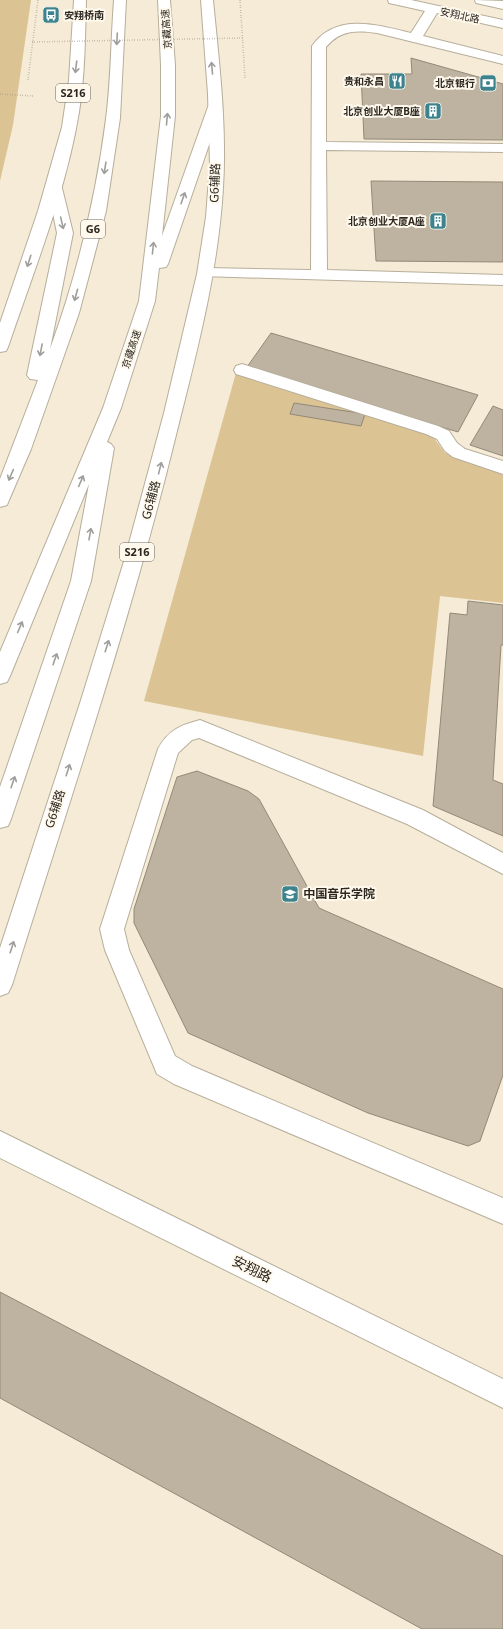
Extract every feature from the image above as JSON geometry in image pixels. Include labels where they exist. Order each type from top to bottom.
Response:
[{"type":"main road","name":"S216","points":[[0,347],[54,184],[69,126],[78,56],[80,0]]},
{"type":"main road","name":"G6","points":[[0,500],[22,449],[71,313],[98,211],[113,118],[120,0]]},
{"type":"main road","name":"京藏高速","points":[[0,676],[112,408],[147,301],[168,116],[168,66],[164,0]]},
{"type":"main road","name":"G6辅路","points":[[0,984],[133,566],[154,489],[207,273],[216,187],[215,107],[207,0]]},
{"type":"main road","name":"安翔北路","points":[[394,0],[503,24]]},
{"type":"main road","points":[[481,0],[503,5]]},
{"type":"main road","points":[[415,38],[433,9]]},
{"type":"main road","points":[[319,275],[319,46],[324,37],[338,30],[355,27],[373,27],[503,60]]},
{"type":"main road","points":[[147,301],[215,107]]},
{"type":"main road","points":[[320,146],[503,148]]},
{"type":"main road","points":[[22,449],[65,233],[54,184]]},
{"type":"main road","points":[[207,273],[503,280]]},
{"type":"main road","points":[[242,370],[432,430],[443,435],[451,447],[459,453],[503,468]]},
{"type":"main road","points":[[0,819],[82,581],[112,408]]},
{"type":"main road","points":[[503,864],[415,817],[200,729],[185,733],[169,749],[112,929],[117,950],[166,1065],[183,1075],[503,1211]]},
{"type":"main road","name":"安翔路","points":[[0,1144],[503,1394]]},
{"type":"path","points":[[28,80],[38,0]]},
{"type":"path","points":[[240,0],[245,78]]},
{"type":"path","points":[[32,42],[243,38]]},
{"type":"path","points":[[0,94],[33,96]]},
{"type":"shaded area","points":[[0,0],[31,0],[13,125],[0,181]]},
{"type":"shaded area","points":[[236,373],[431,434],[445,453],[503,474],[503,603],[440,596],[423,756],[144,701]]},
{"type":"building","name":"北京创业大厦B座","points":[[411,58],[503,84],[503,140],[364,139],[361,74],[412,74]]},
{"type":"building","name":"北京创业大厦A座","points":[[371,181],[503,182],[503,262],[376,261]]},
{"type":"building","points":[[271,333],[478,395],[458,432],[247,367]]},
{"type":"building","points":[[294,403],[365,414],[361,426],[290,414]]},
{"type":"building","points":[[493,406],[503,410],[503,456],[470,445]]},
{"type":"building","points":[[468,601],[503,605],[503,645],[501,645],[493,780],[503,784],[503,836],[433,806],[450,613],[467,615]]},
{"type":"building","points":[[197,771],[248,791],[259,799],[319,908],[503,989],[503,1075],[480,1141],[468,1146],[368,1113],[188,1033],[134,923],[134,909],[177,777]]},
{"type":"building","points":[[0,1292],[503,1556],[503,1629],[422,1629],[0,1398]]},
{"type":"place","name":"安翔桥南","points":[[51,15]]},
{"type":"place","name":"贵和永昌","points":[[397,81]]},
{"type":"place","name":"北京银行","points":[[488,83]]},
{"type":"place","name":"北京创业大厦B座","points":[[433,111]]},
{"type":"place","name":"北京创业大厦A座","points":[[438,221]]},
{"type":"place","name":"中国音乐学院","points":[[290,894]]}]
